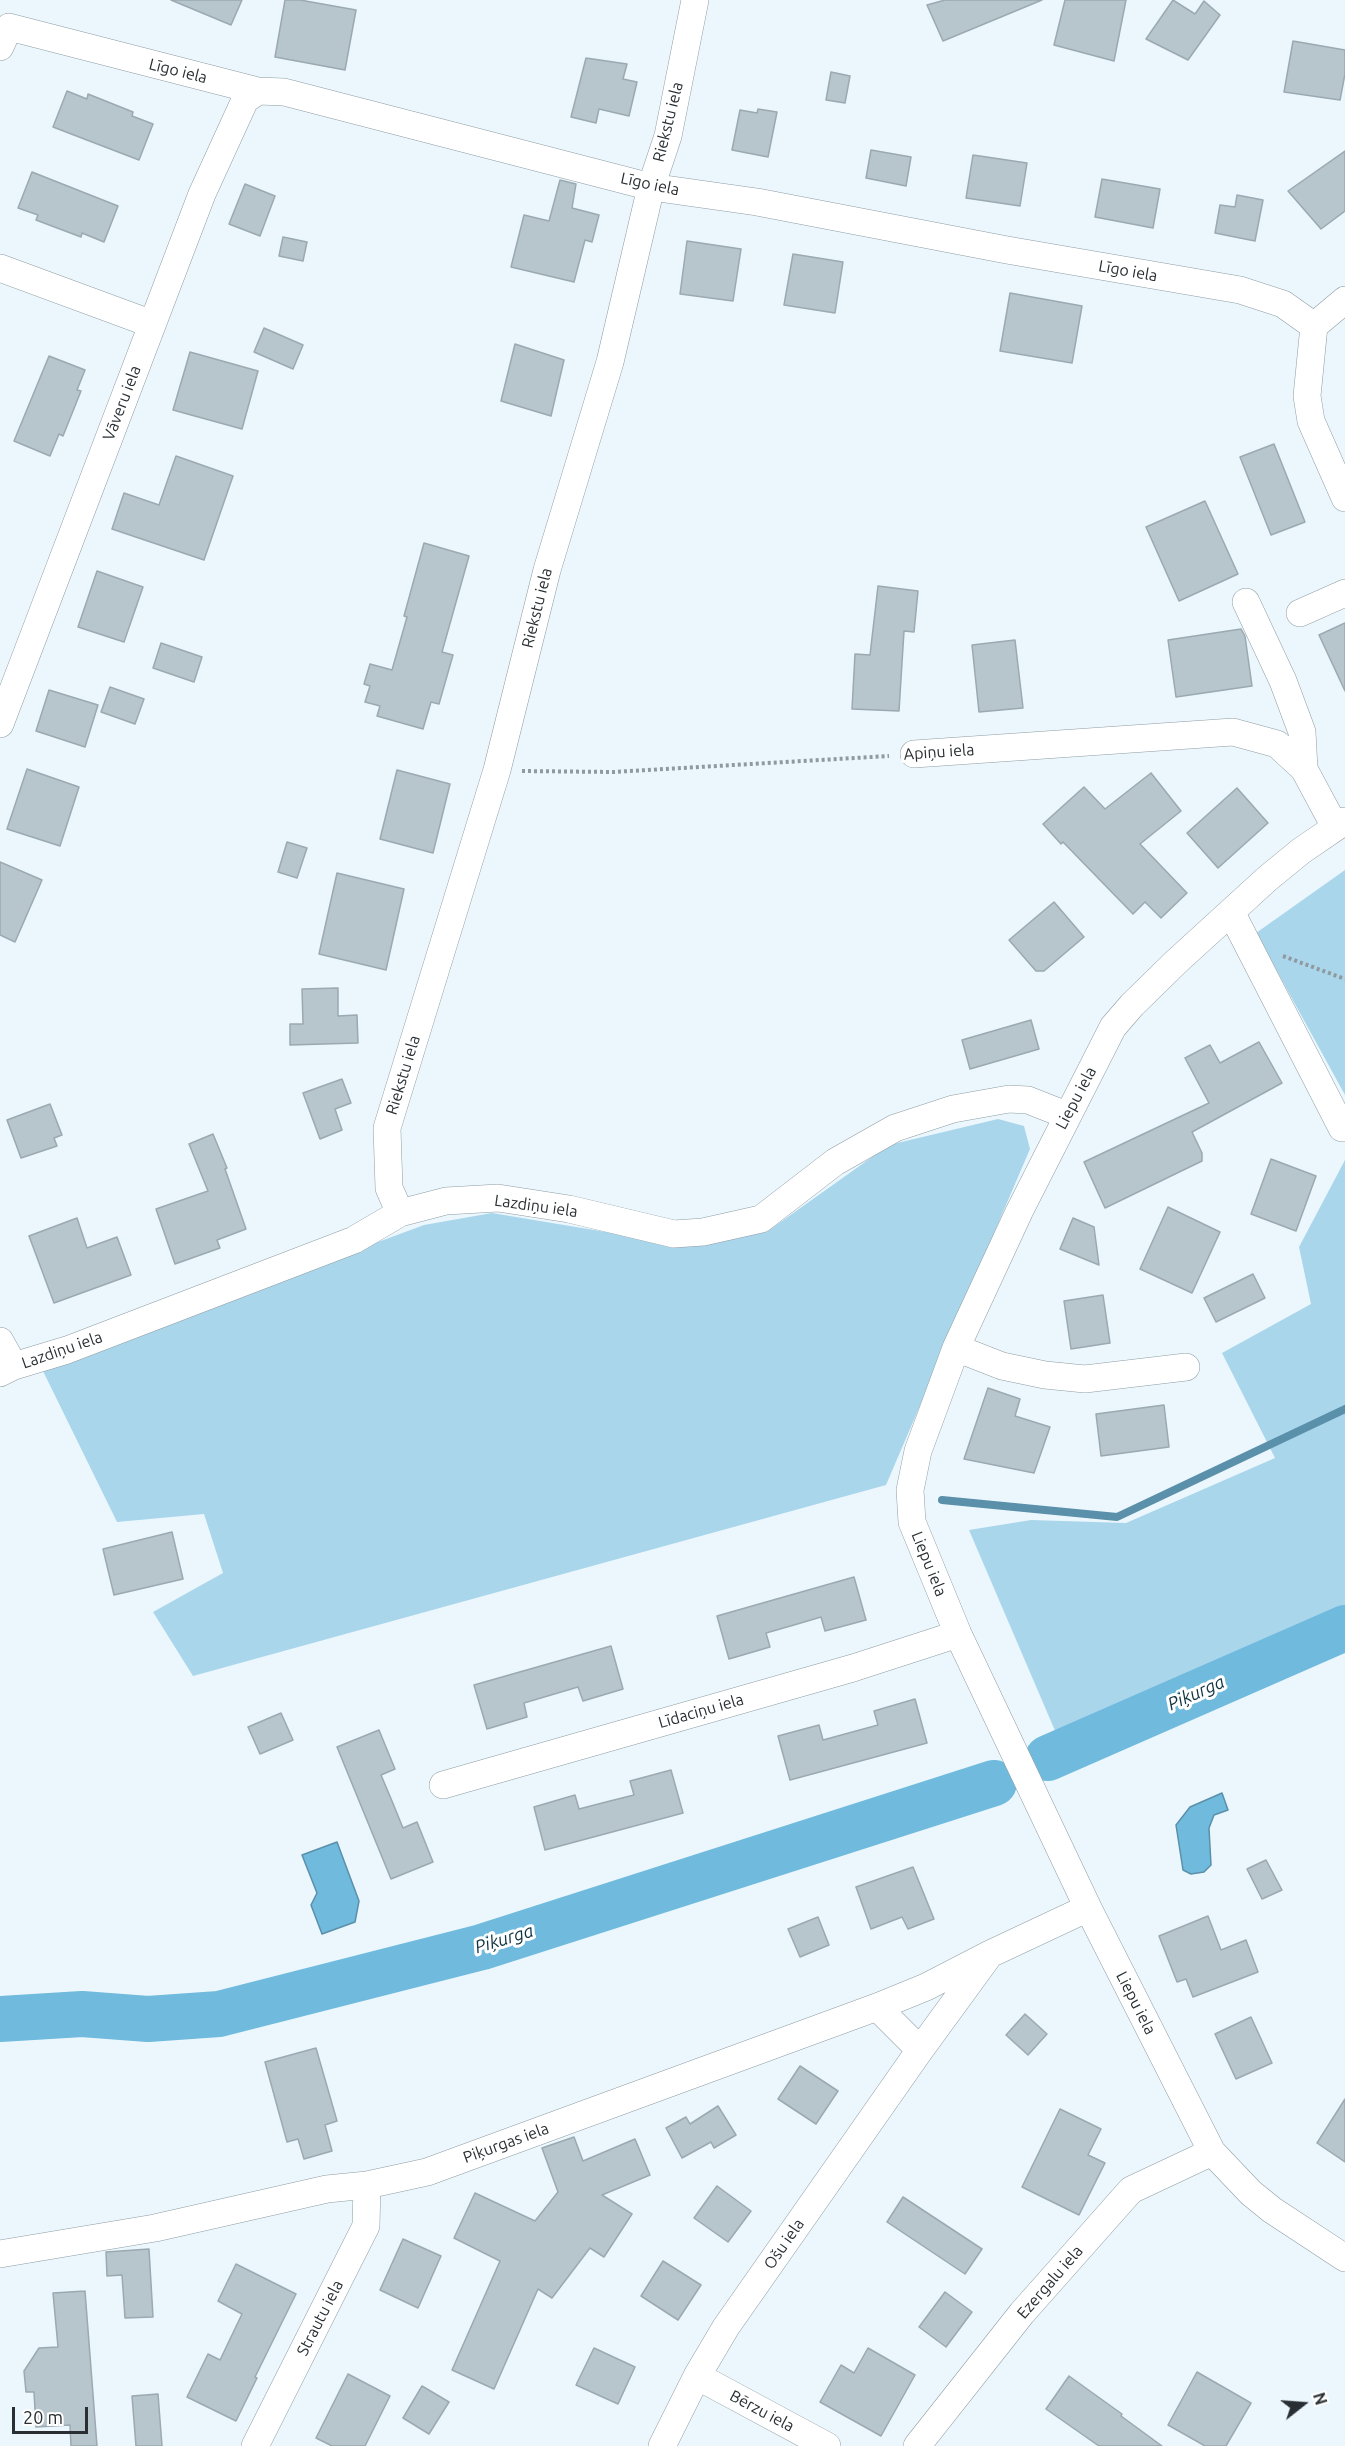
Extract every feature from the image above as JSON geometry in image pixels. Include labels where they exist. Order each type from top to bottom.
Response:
[{"type":"street","name":"Riekstu iela","points":[[400,1213],[389,1188],[387,1128],[497,770],[547,570],[610,362],[651,187],[668,136],[695,0]]},
{"type":"street","name":"Līgo iela","points":[[0,47],[9,27],[258,91],[284,92],[651,187],[757,202],[1007,250],[1240,290],[1283,304],[1314,326]]},
{"type":"street","name":"Vāveru iela","points":[[0,724],[221,148],[245,100],[258,91]]},
{"type":"street","points":[[0,268],[152,324]]},
{"type":"street","points":[[1345,300],[1314,326],[1307,396],[1311,421],[1345,498]]},
{"type":"street","points":[[1300,613],[1345,593]]},
{"type":"street","points":[[1246,602],[1283,681],[1302,732],[1304,769]]},
{"type":"street","name":"Apiņu iela","points":[[914,754],[1233,732],[1277,744],[1304,769],[1340,824]]},
{"type":"street","name":"Liepu iela","points":[[1340,824],[1301,851],[1230,912],[1132,1005],[1113,1027],[1066,1115],[956,1348],[918,1451],[910,1490],[912,1522],[958,1634],[1088,1908],[1212,2152],[1251,2193],[1272,2210],[1345,2258]]},
{"type":"street","points":[[1230,912],[1342,1128]]},
{"type":"street","name":"Lazdiņu iela","points":[[7,1369],[66,1350],[354,1240],[400,1213],[446,1201],[498,1198],[569,1209],[674,1234],[703,1232],[761,1219],[835,1162],[895,1128],[953,1109],[1009,1099],[1028,1100],[1066,1115]]},
{"type":"street","points":[[0,1341],[7,1369]]},
{"type":"street","points":[[956,1348],[1002,1366],[1045,1376],[1085,1379],[1186,1367]]},
{"type":"street","name":"Līdaciņu iela","points":[[443,1785],[853,1668],[958,1634]]},
{"type":"street","name":"Ošu iela","points":[[662,2446],[697,2376],[726,2327],[990,1954],[1088,1908]]},
{"type":"street","name":"Piķurgas iela","points":[[0,2254],[155,2228],[327,2189],[367,2185],[427,2172],[877,2007],[926,1987],[990,1954]]},
{"type":"street","points":[[877,2007],[920,2050]]},
{"type":"street","name":"Ezergalu iela","points":[[917,2446],[1022,2313],[1131,2190],[1212,2152]]},
{"type":"street","name":"Strautu iela","points":[[255,2446],[366,2226],[367,2185]]},
{"type":"street","name":"Bērzu iela","points":[[697,2376],[827,2446]]},
{"type":"path","name":"Apiņu iela","points":[[497,770],[614,772],[914,754]]},
{"type":"path","points":[[1246,941],[1345,979]]},
{"type":"shaded area","points":[[1345,870],[1345,1095],[1256,933]]},
{"type":"shaded area","points":[[998,1119],[1024,1126],[1030,1149],[886,1485],[193,1676],[153,1612],[223,1573],[204,1514],[117,1522],[41,1367],[424,1225],[492,1213],[690,1246],[768,1231],[889,1145]]},
{"type":"shaded area","points":[[1345,1160],[1345,1644],[1071,1768],[969,1530],[1031,1520],[1126,1523],[1275,1458],[1222,1353],[1311,1304],[1299,1247]]},
{"type":"shaded area","points":[[1222,1793],[1228,1810],[1214,1815],[1209,1828],[1211,1865],[1204,1872],[1191,1874],[1183,1870],[1176,1825],[1190,1807]]},
{"type":"shaded area","points":[[337,1842],[359,1901],[355,1922],[322,1934],[311,1905],[317,1893],[302,1855]]},
{"type":"building","points":[[171,0],[242,0],[231,25]]},
{"type":"building","points":[[285,0],[300,0],[356,10],[345,70],[275,57]]},
{"type":"building","points":[[945,0],[1042,0],[943,41],[927,5]]},
{"type":"building","points":[[1065,0],[1126,0],[1114,61],[1054,45]]},
{"type":"building","points":[[1173,0],[1195,14],[1204,1],[1220,15],[1188,60],[1146,39]]},
{"type":"building","points":[[1293,41],[1345,50],[1345,74],[1340,100],[1284,92]]},
{"type":"building","points":[[586,58],[627,64],[623,79],[637,82],[629,116],[599,109],[596,123],[571,117]]},
{"type":"building","points":[[831,72],[850,76],[845,103],[826,100]]},
{"type":"building","points":[[67,91],[87,99],[88,94],[133,112],[132,116],[153,124],[139,160],[53,127]]},
{"type":"building","points":[[758,109],[777,112],[768,157],[732,150],[740,110],[757,113]]},
{"type":"building","points":[[871,150],[911,157],[906,186],[866,178]]},
{"type":"building","points":[[1345,151],[1345,211],[1321,229],[1288,191]]},
{"type":"building","points":[[973,155],[1027,163],[1020,206],[966,198]]},
{"type":"building","points":[[32,172],[118,206],[104,242],[82,233],[81,237],[36,220],[38,215],[18,208]]},
{"type":"building","points":[[1102,179],[1160,189],[1153,228],[1095,217]]},
{"type":"building","points":[[560,180],[576,184],[572,208],[599,215],[592,242],[585,240],[574,282],[511,267],[524,215],[549,221]]},
{"type":"building","points":[[245,184],[275,196],[260,236],[229,224]]},
{"type":"building","points":[[1237,195],[1263,200],[1255,241],[1215,233],[1220,205],[1235,207]]},
{"type":"building","points":[[283,237],[307,242],[303,261],[279,256]]},
{"type":"building","points":[[687,241],[741,249],[733,301],[680,294]]},
{"type":"building","points":[[793,254],[843,262],[835,313],[784,305]]},
{"type":"building","points":[[1010,293],[1082,306],[1072,363],[1000,351]]},
{"type":"building","points":[[264,328],[303,345],[293,369],[254,352]]},
{"type":"building","points":[[515,344],[564,360],[551,416],[501,401]]},
{"type":"building","points":[[190,352],[258,371],[242,429],[173,410]]},
{"type":"building","points":[[49,356],[85,370],[77,390],[81,391],[63,436],[59,434],[50,456],[14,441]]},
{"type":"building","points":[[1274,444],[1305,522],[1271,535],[1240,457]]},
{"type":"building","points":[[176,456],[233,476],[204,560],[112,529],[124,493],[159,505]]},
{"type":"building","points":[[1205,501],[1238,574],[1179,601],[1146,527]]},
{"type":"building","points":[[424,543],[469,556],[442,652],[453,655],[439,704],[431,702],[423,729],[377,716],[380,706],[365,702],[370,686],[364,684],[370,664],[392,670]]},
{"type":"building","points":[[97,571],[143,587],[124,642],[78,627]]},
{"type":"building","points":[[878,586],[918,591],[914,632],[904,631],[899,711],[852,709],[855,654],[870,655]]},
{"type":"building","points":[[1345,623],[1345,691],[1319,635]]},
{"type":"building","points":[[1241,629],[1245,636],[1252,686],[1176,697],[1168,640]]},
{"type":"building","points":[[1015,640],[1023,708],[979,712],[972,645]]},
{"type":"building","points":[[161,643],[202,657],[194,682],[153,668]]},
{"type":"building","points":[[110,687],[144,699],[135,724],[101,712]]},
{"type":"building","points":[[49,690],[98,705],[85,747],[36,731]]},
{"type":"building","points":[[27,769],[79,787],[60,846],[7,829]]},
{"type":"building","points":[[397,770],[450,784],[433,853],[380,839]]},
{"type":"building","points":[[1151,773],[1181,811],[1140,844],[1187,893],[1161,918],[1145,902],[1133,914],[1043,824],[1084,787],[1105,809]]},
{"type":"building","points":[[1237,788],[1268,823],[1218,868],[1187,833]]},
{"type":"building","points":[[287,842],[307,848],[297,878],[278,872]]},
{"type":"building","points":[[0,862],[42,880],[15,942],[0,935]]},
{"type":"building","points":[[337,873],[404,889],[386,970],[319,954]]},
{"type":"building","points":[[1054,902],[1084,937],[1044,971],[1036,971],[1009,940]]},
{"type":"building","points":[[338,988],[338,1016],[357,1015],[358,1043],[290,1045],[290,1024],[303,1024],[302,989]]},
{"type":"building","points":[[1031,1020],[1039,1049],[970,1069],[962,1040]]},
{"type":"building","points":[[1259,1042],[1282,1083],[1192,1132],[1202,1153],[1202,1161],[1105,1208],[1084,1162],[1209,1103],[1185,1058],[1210,1045],[1220,1063]]},
{"type":"building","points":[[342,1079],[351,1103],[335,1109],[342,1130],[320,1139],[303,1093]]},
{"type":"building","points":[[50,1104],[62,1135],[54,1138],[57,1146],[21,1158],[7,1120]]},
{"type":"building","points":[[213,1134],[227,1168],[225,1169],[246,1229],[217,1240],[220,1248],[175,1264],[156,1209],[208,1191],[189,1144]]},
{"type":"building","points":[[1271,1159],[1316,1176],[1296,1231],[1251,1214]]},
{"type":"building","points":[[1168,1207],[1220,1232],[1192,1293],[1140,1269]]},
{"type":"building","points":[[77,1218],[87,1248],[117,1237],[131,1275],[54,1303],[29,1236]]},
{"type":"building","points":[[1073,1218],[1094,1227],[1099,1265],[1060,1249]]},
{"type":"building","points":[[1253,1274],[1265,1298],[1216,1322],[1204,1298]]},
{"type":"building","points":[[1103,1295],[1110,1343],[1071,1349],[1064,1301]]},
{"type":"building","points":[[988,1388],[1020,1399],[1015,1416],[1050,1427],[1034,1473],[964,1459]]},
{"type":"building","points":[[1164,1405],[1169,1447],[1101,1456],[1096,1414]]},
{"type":"building","points":[[172,1532],[183,1579],[114,1595],[103,1549]]},
{"type":"building","points":[[854,1577],[866,1620],[825,1631],[821,1617],[766,1633],[770,1647],[729,1659],[717,1616]]},
{"type":"building","points":[[611,1646],[623,1689],[583,1701],[578,1687],[524,1703],[527,1717],[487,1729],[474,1685]]},
{"type":"building","points":[[915,1699],[927,1743],[790,1780],[778,1736],[819,1725],[823,1740],[878,1725],[874,1711]]},
{"type":"building","points":[[281,1713],[293,1740],[260,1754],[248,1727]]},
{"type":"building","points":[[379,1730],[395,1769],[381,1775],[403,1828],[417,1822],[433,1862],[391,1879],[337,1747]]},
{"type":"building","points":[[671,1770],[683,1813],[545,1850],[534,1807],[575,1795],[579,1809],[634,1795],[630,1781]]},
{"type":"building","points":[[1266,1860],[1282,1890],[1262,1899],[1247,1869]]},
{"type":"building","points":[[913,1867],[934,1919],[908,1929],[902,1917],[871,1929],[856,1887]]},
{"type":"building","points":[[1208,1916],[1221,1950],[1246,1940],[1258,1972],[1193,1997],[1186,1979],[1177,1982],[1159,1936]]},
{"type":"building","points":[[818,1917],[829,1945],[800,1957],[788,1929]]},
{"type":"building","points":[[1025,2014],[1047,2034],[1028,2055],[1006,2035]]},
{"type":"building","points":[[1251,2017],[1272,2063],[1236,2079],[1215,2034]]},
{"type":"building","points":[[316,2048],[337,2121],[325,2125],[332,2151],[304,2159],[298,2139],[287,2142],[265,2062]]},
{"type":"building","points":[[800,2066],[838,2091],[816,2124],[778,2099]]},
{"type":"building","points":[[1345,2099],[1345,2162],[1317,2143]]},
{"type":"building","points":[[718,2106],[736,2135],[714,2148],[711,2142],[682,2158],[666,2128],[686,2117],[690,2124]]},
{"type":"building","points":[[1060,2109],[1101,2129],[1088,2155],[1105,2163],[1079,2215],[1022,2187]]},
{"type":"building","points":[[574,2137],[583,2161],[635,2139],[650,2175],[602,2195],[632,2214],[604,2257],[590,2248],[552,2298],[538,2289],[494,2389],[452,2370],[500,2261],[454,2238],[475,2193],[535,2221],[558,2192],[542,2148]]},
{"type":"building","points":[[717,2186],[751,2211],[728,2242],[694,2218]]},
{"type":"building","points":[[903,2197],[982,2249],[965,2274],[887,2222]]},
{"type":"building","points":[[403,2239],[441,2256],[418,2308],[380,2290]]},
{"type":"building","points":[[149,2249],[153,2317],[125,2318],[122,2275],[107,2276],[106,2252]]},
{"type":"building","points":[[663,2261],[701,2285],[678,2320],[641,2296]]},
{"type":"building","points":[[236,2264],[296,2294],[236,2421],[187,2397],[208,2354],[220,2360],[242,2314],[218,2301]]},
{"type":"building","points":[[85,2291],[97,2446],[71,2446],[70,2425],[36,2427],[34,2392],[26,2392],[24,2371],[39,2348],[58,2347],[53,2293]]},
{"type":"building","points":[[945,2292],[972,2312],[946,2347],[919,2327]]},
{"type":"building","points":[[594,2348],[635,2367],[618,2404],[576,2385]]},
{"type":"building","points":[[868,2348],[915,2375],[881,2436],[820,2402],[841,2365],[854,2373]]},
{"type":"building","points":[[1197,2372],[1251,2403],[1226,2446],[1205,2446],[1168,2425]]},
{"type":"building","points":[[348,2374],[390,2396],[365,2446],[332,2446],[316,2438]]},
{"type":"building","points":[[1069,2376],[1162,2446],[1099,2446],[1046,2409]]},
{"type":"building","points":[[422,2386],[449,2402],[429,2434],[403,2418]]},
{"type":"building","points":[[158,2394],[162,2446],[136,2446],[132,2396]]},
{"type":"waterway","points":[[942,1500],[1117,1517],[1345,1409]]},
{"type":"waterway","name":"Piķurga","points":[[1048,1758],[1345,1628]]},
{"type":"waterway","name":"Piķurga","points":[[0,2019],[82,2014],[148,2019],[219,2014],[482,1947],[994,1783]]}]
